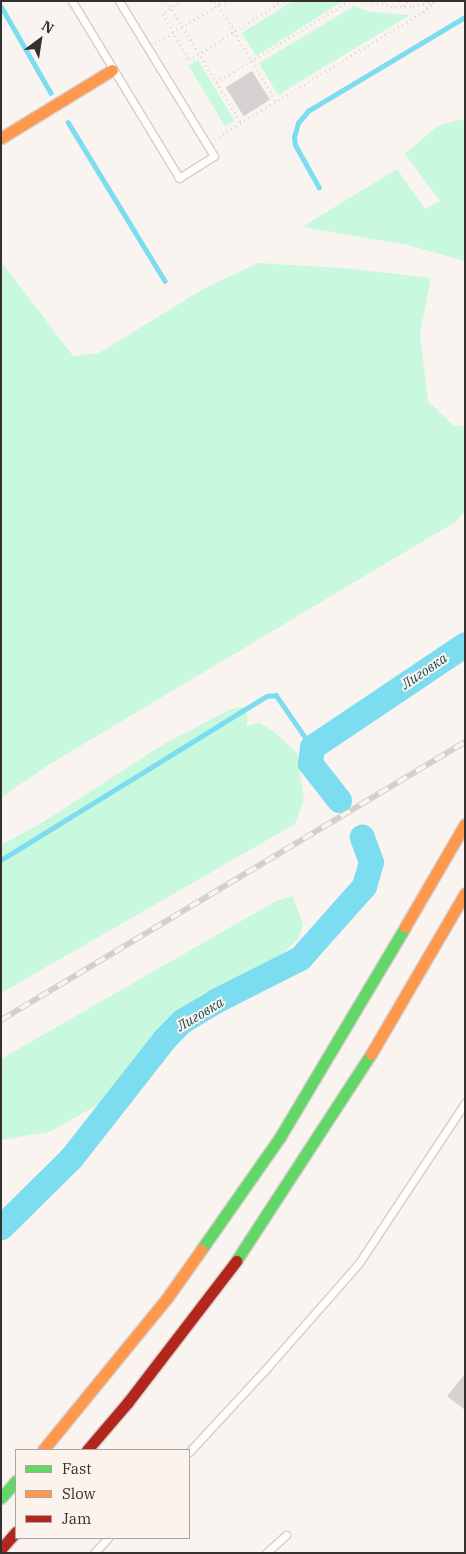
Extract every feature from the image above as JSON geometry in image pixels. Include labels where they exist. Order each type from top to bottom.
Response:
[{"type":"main road","points":[[1,138],[112,70]]},
{"type":"main road","points":[[44,1449],[167,1298],[280,1137],[465,824]]},
{"type":"main road","points":[[88,1449],[128,1402],[189,1324],[253,1237],[365,1064],[418,977],[465,893]]},
{"type":"main road","points":[[1,1498],[15,1482]]},
{"type":"main road","points":[[1,1549],[15,1533]]},
{"type":"lane","points":[[72,1],[179,178],[214,156],[119,1]]},
{"type":"lane","points":[[190,1451],[359,1262],[465,1103]]},
{"type":"lane","points":[[266,1553],[286,1535]]},
{"type":"lane","points":[[94,1553],[107,1539]]},
{"type":"path","points":[[167,1],[241,123]]},
{"type":"path","points":[[183,1],[163,14],[172,33],[189,60],[283,1]]},
{"type":"path","points":[[216,1],[276,101]]},
{"type":"path","points":[[148,48],[225,1]]},
{"type":"path","points":[[216,82],[349,1]]},
{"type":"path","points":[[367,1],[403,6],[433,2]]},
{"type":"path","points":[[399,1],[403,6]]},
{"type":"path","points":[[403,6],[407,1]]},
{"type":"path","points":[[206,144],[423,12],[433,2]]},
{"type":"green space","points":[[293,1],[343,1],[256,56],[242,33]]},
{"type":"green space","points":[[354,6],[371,12],[410,15],[278,95],[259,63]]},
{"type":"green space","points":[[198,60],[235,121],[225,127],[189,66]]},
{"type":"green space","points":[[465,119],[465,261],[408,245],[302,227],[397,169],[425,209],[440,201],[405,154],[439,125]]},
{"type":"green space","points":[[1,261],[73,356],[99,353],[205,288],[258,263],[344,268],[431,278],[420,334],[428,401],[454,426],[465,425],[465,510],[457,521],[48,765],[1,798]]},
{"type":"green space","points":[[241,707],[248,715],[246,726],[260,723],[277,734],[297,753],[304,799],[295,824],[1,993],[1,845],[40,824],[164,744],[229,710]]},
{"type":"green space","points":[[293,896],[303,925],[298,939],[281,955],[200,995],[169,1022],[108,1099],[49,1132],[1,1140],[1,1059],[276,901]]},
{"type":"building","points":[[252,71],[270,100],[244,116],[226,87]]},
{"type":"building","points":[[465,1374],[465,1410],[447,1396]]},
{"type":"waterway","points":[[1,6],[51,93]]},
{"type":"waterway","points":[[319,188],[295,145],[294,137],[298,123],[308,111],[465,17]]},
{"type":"waterway","points":[[68,122],[165,281]]},
{"type":"waterway","name":"Лиговка","points":[[339,800],[310,763],[312,747],[465,644]]},
{"type":"waterway","points":[[1,860],[267,696],[276,695],[312,747]]},
{"type":"waterway","name":"Лиговка","points":[[1,1227],[71,1158],[165,1038],[182,1021],[215,1001],[300,958],[364,886],[371,862],[362,837]]},
{"type":"railway","points":[[1,1020],[465,742]]},
{"type":"traffic: fast","points":[[201,1250],[280,1137],[405,927]]},
{"type":"traffic: fast","points":[[236,1261],[371,1054]]},
{"type":"traffic: fast","points":[[1,1498],[15,1482]]},
{"type":"traffic: slow","points":[[1,138],[112,70]]},
{"type":"traffic: slow","points":[[405,927],[465,824]]},
{"type":"traffic: slow","points":[[371,1054],[465,893]]},
{"type":"traffic: slow","points":[[44,1449],[167,1298],[201,1250]]},
{"type":"traffic: jam","points":[[88,1449],[128,1402],[236,1261]]},
{"type":"traffic: jam","points":[[1,1549],[15,1533]]}]
